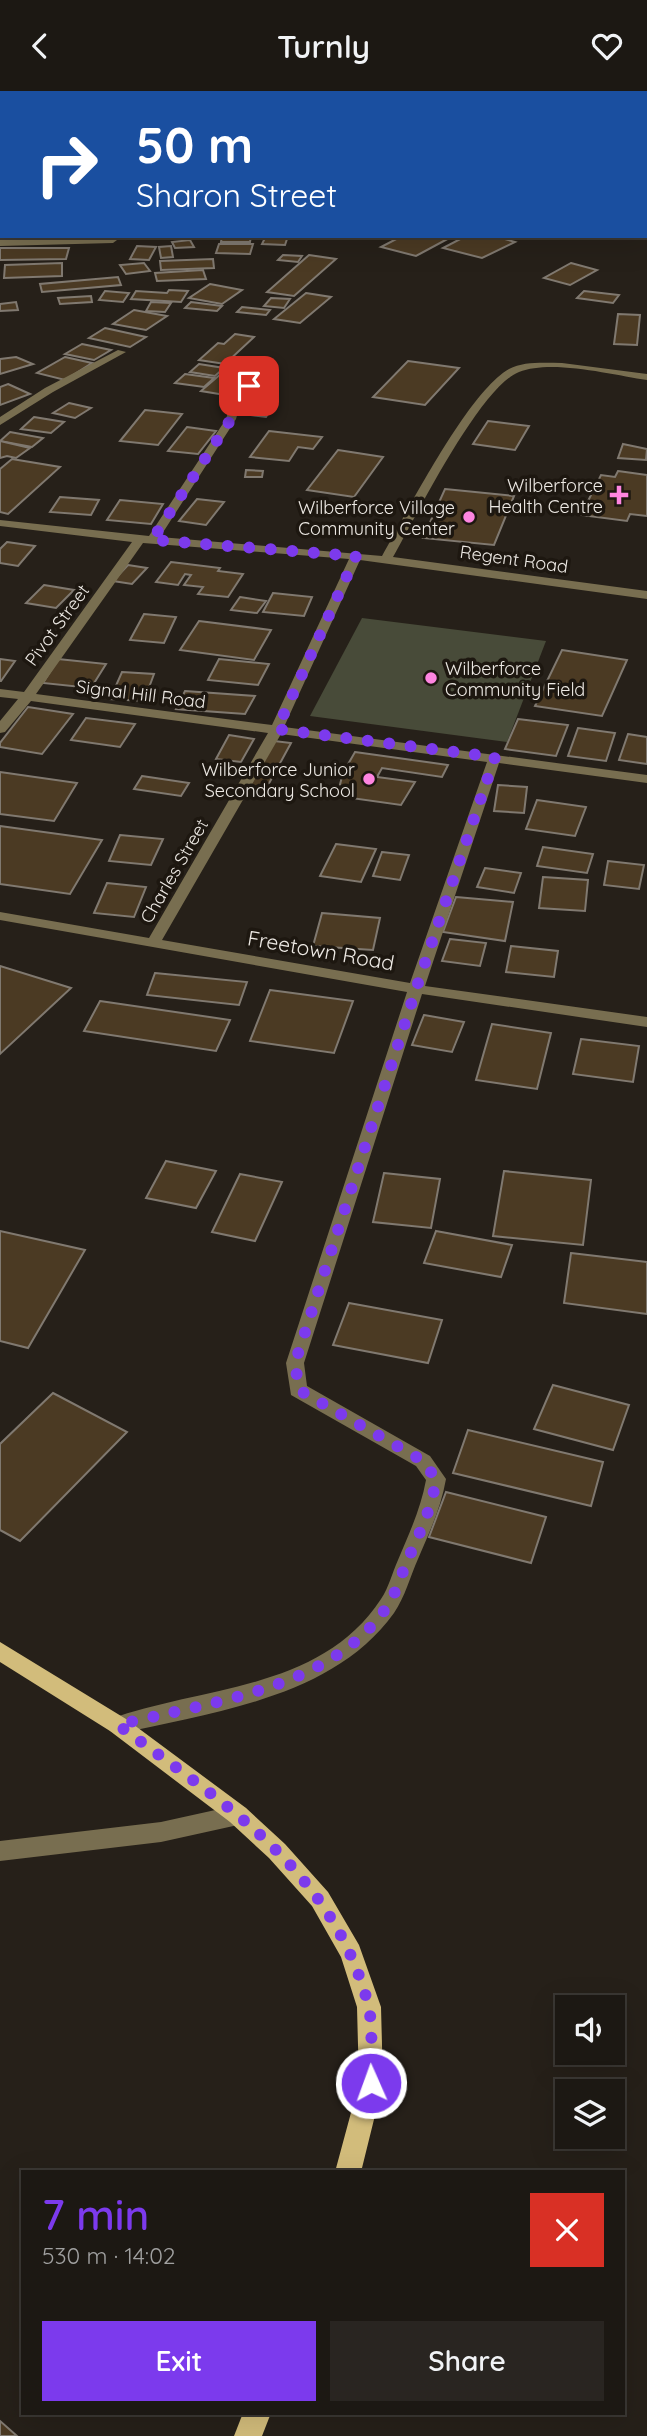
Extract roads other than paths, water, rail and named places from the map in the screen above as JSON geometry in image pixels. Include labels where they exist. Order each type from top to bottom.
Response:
[{"type":"main road","points":[[0,1651],[118,1725],[238,1815],[277,1851],[320,1899],[351,1953],[369,2007],[371,2083],[349,2170]]},
{"type":"main road","points":[[248,2436],[256,2415]]},
{"type":"street","points":[[0,243],[113,240]]},
{"type":"street","points":[[0,422],[49,390],[121,352]]},
{"type":"street","points":[[386,559],[469,419],[501,378],[512,371],[554,366],[647,377]]},
{"type":"street","name":"Pivot Street","points":[[0,729],[146,540],[231,419],[237,398],[260,373]]},
{"type":"street","name":"Regent Road","points":[[0,523],[146,540],[386,559],[647,595]]},
{"type":"street","name":"Charles Street","points":[[154,942],[277,729],[356,556]]},
{"type":"street","name":"Signal Hill Road","points":[[0,693],[647,779]]},
{"type":"street","points":[[118,1725],[274,1686],[321,1667],[354,1645],[387,1607],[432,1505],[436,1479],[423,1461],[299,1390],[295,1363],[416,989],[495,757]]},
{"type":"street","name":"Freetown Road","points":[[0,916],[416,989],[647,1022]]},
{"type":"street","points":[[0,1851],[161,1832],[238,1815]]},
{"type":"place","name":"Wilberforce Health Centre","points":[[619,495]]},
{"type":"place","name":"Wilberforce Village Community Center","points":[[469,517]]},
{"type":"place","name":"Wilberforce Community Field","points":[[431,678]]},
{"type":"place","name":"Wilberforce Junior Secondary School","points":[[369,779]]}]
